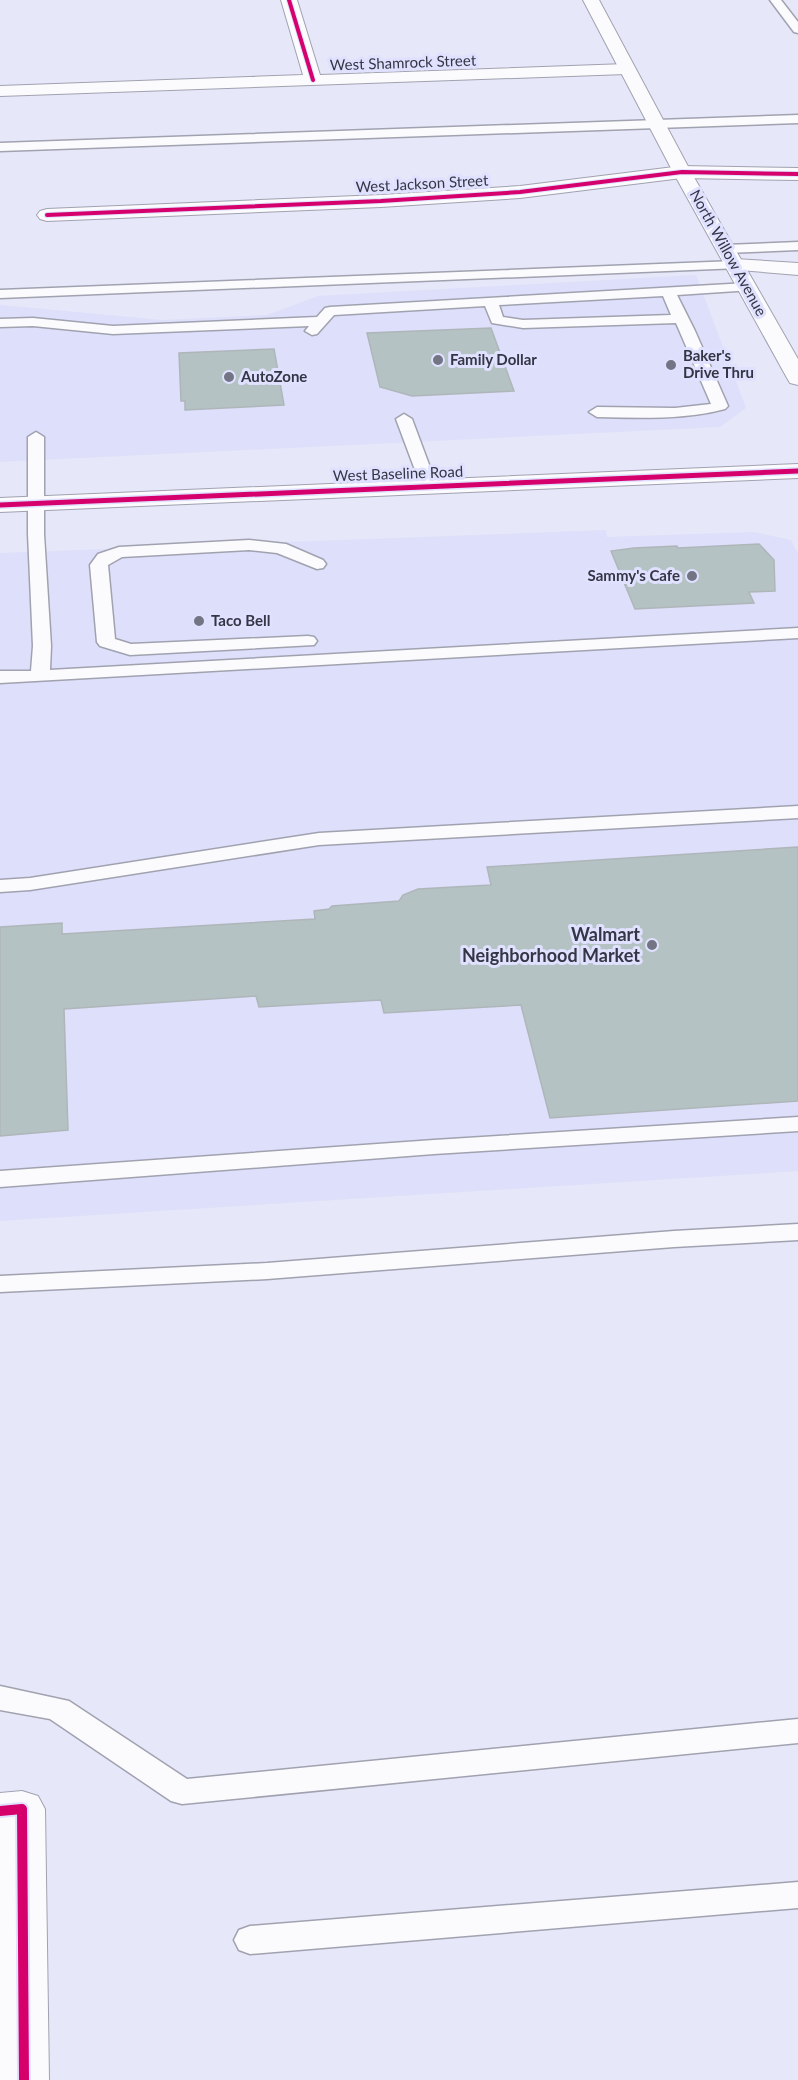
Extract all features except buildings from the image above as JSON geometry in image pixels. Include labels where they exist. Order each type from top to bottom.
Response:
[{"type":"street","points":[[290,0],[313,80]]},
{"type":"street","name":"North Willow Avenue","points":[[591,0],[682,172],[798,378]]},
{"type":"street","name":"West Shamrock Street","points":[[0,91],[626,69]]},
{"type":"street","name":"West Jackson Street","points":[[47,214],[381,201],[520,192],[682,172],[798,174]]},
{"type":"street","points":[[730,257],[798,269]]},
{"type":"street","name":"West Baseline Road","points":[[0,505],[798,471]]},
{"type":"street","points":[[11,1810],[24,2080]]},
{"type":"lane","points":[[775,0],[798,30]]},
{"type":"lane","points":[[0,147],[798,119]]},
{"type":"lane","points":[[0,294],[730,257],[798,246]]},
{"type":"lane","points":[[310,333],[330,311],[747,287]]},
{"type":"lane","points":[[597,412],[708,410],[720,406],[688,331],[668,292]]},
{"type":"lane","points":[[490,301],[496,320],[523,324],[680,319]]},
{"type":"lane","points":[[0,323],[33,322],[113,330],[322,321]]},
{"type":"lane","points":[[405,419],[429,486]]},
{"type":"lane","points":[[36,436],[42,646],[40,676]]},
{"type":"lane","points":[[308,641],[130,650],[106,642],[99,565],[104,558],[119,552],[249,545],[280,548],[317,564]]},
{"type":"lane","points":[[0,677],[798,633]]},
{"type":"lane","points":[[0,886],[30,884],[319,839],[798,812]]},
{"type":"lane","points":[[0,1179],[423,1148],[798,1124]]},
{"type":"lane","points":[[0,1284],[267,1270],[674,1239],[798,1232]]},
{"type":"lane","points":[[0,1698],[58,1709],[182,1791],[798,1731]]},
{"type":"lane","points":[[250,1940],[798,1895]]},
{"type":"shaded area","points":[[696,275],[746,408],[720,427],[0,462],[0,305],[163,320],[267,315],[318,296]]},
{"type":"shaded area","points":[[606,530],[607,537],[754,532],[791,540],[798,554],[798,1171],[0,1221],[0,553]]},
{"type":"cycle path","points":[[289,0],[313,80]]},
{"type":"cycle path","points":[[47,215],[381,201],[520,192],[682,172],[798,174]]},
{"type":"cycle path","points":[[0,505],[798,471]]},
{"type":"cycle path","points":[[0,1811],[22,1809],[24,2080]]},
{"type":"place","name":"Family Dollar","points":[[438,360]]},
{"type":"place","name":"Baker's Drive Thru","points":[[671,365]]},
{"type":"place","name":"AutoZone","points":[[229,377]]},
{"type":"place","name":"Sammy's Cafe","points":[[692,576]]},
{"type":"place","name":"Taco Bell","points":[[199,621]]},
{"type":"place","name":"Walmart Neighborhood Market","points":[[652,945]]}]
